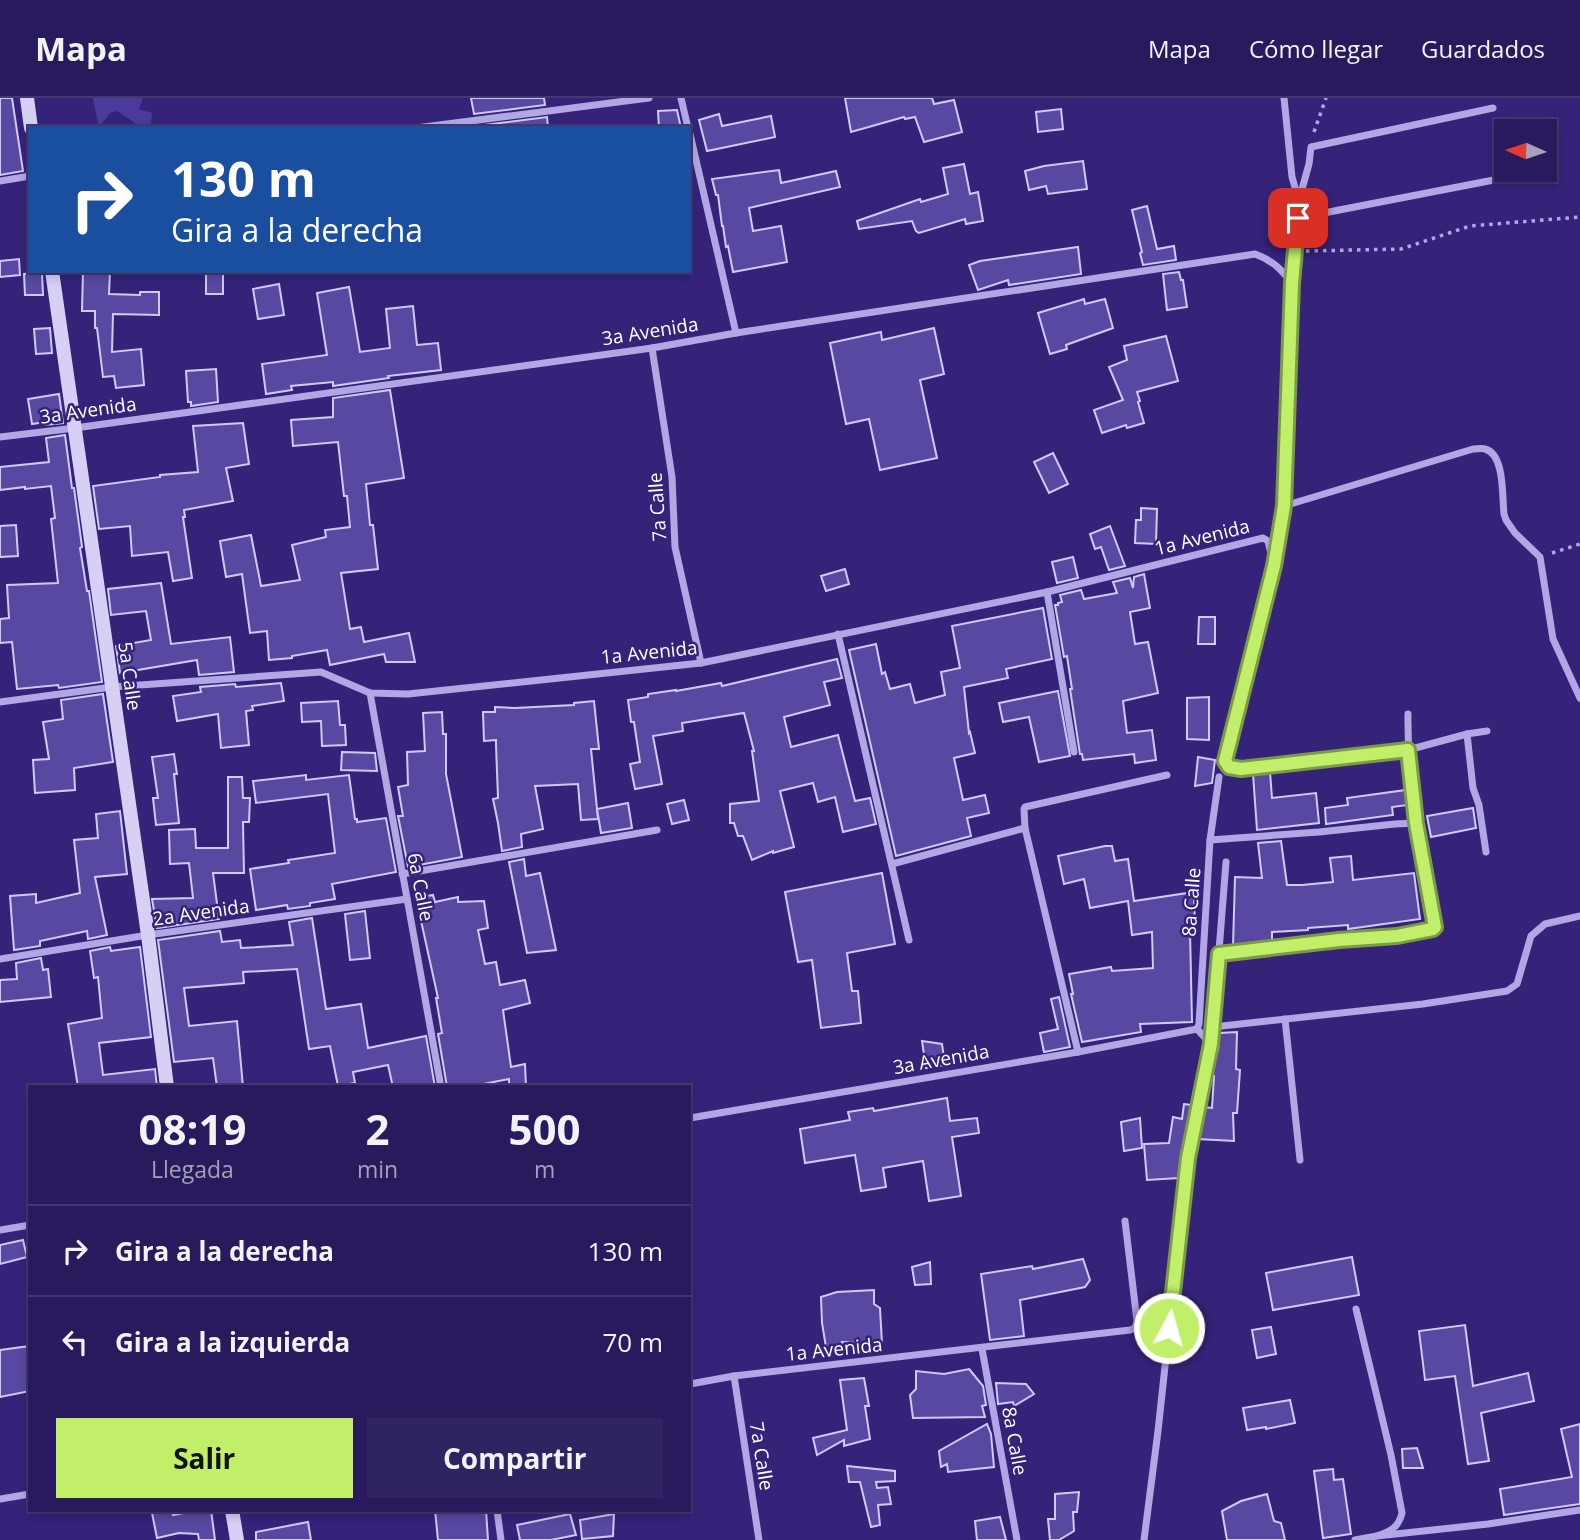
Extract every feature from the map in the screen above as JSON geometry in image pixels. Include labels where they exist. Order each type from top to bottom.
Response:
[{"type":"street","points":[[27,98],[31,126]]},
{"type":"street","points":[[432,126],[649,98]]},
{"type":"street","points":[[681,98],[688,126]]},
{"type":"street","points":[[1284,98],[1292,177],[1299,201]]},
{"type":"street","points":[[1486,731],[1408,750],[1241,769],[1229,767],[1225,761],[1274,566],[1284,506],[1292,283],[1299,201],[1311,147],[1493,108]]},
{"type":"street","points":[[691,138],[736,333]]},
{"type":"street","points":[[0,181],[28,176]]},
{"type":"street","points":[[1298,218],[1494,180]]},
{"type":"street","name":"3a Avenida","points":[[0,438],[652,348],[1255,254],[1280,267],[1292,283]]},
{"type":"street","name":"5a Calle","points":[[52,273],[148,935],[167,1085]]},
{"type":"street","name":"7a Calle","points":[[652,348],[672,477],[676,547],[701,663]]},
{"type":"street","points":[[1284,506],[1474,449],[1486,449],[1496,457],[1500,465],[1506,520],[1515,533],[1540,557],[1553,639],[1580,698]]},
{"type":"street","name":"1a Avenida","points":[[0,702],[112,687],[321,672],[370,693],[408,694],[701,663],[1047,592],[1263,538],[1268,541],[1274,566]]},
{"type":"street","points":[[1047,592],[1074,752]]},
{"type":"street","points":[[838,634],[909,940]]},
{"type":"street","name":"6a Calle","points":[[370,693],[441,1085]]},
{"type":"street","points":[[1219,954],[1397,936],[1435,927],[1416,823],[1408,750],[1408,714]]},
{"type":"street","points":[[1467,734],[1473,788],[1479,805],[1486,852]]},
{"type":"street","points":[[1078,1052],[1025,828],[1025,807],[1167,775]]},
{"type":"street","name":"8a Calle","points":[[1197,1029],[1210,840],[1219,777]]},
{"type":"street","points":[[1210,840],[1416,823]]},
{"type":"street","points":[[892,864],[1025,828]]},
{"type":"street","points":[[402,874],[657,830]]},
{"type":"street","points":[[1144,1540],[1186,1173],[1211,1044],[1226,862]]},
{"type":"street","name":"2a Avenida","points":[[0,959],[148,935],[407,899]]},
{"type":"street","points":[[1213,1027],[1423,1004],[1507,991],[1517,984],[1531,936],[1545,924],[1580,916]]},
{"type":"street","points":[[1286,1019],[1300,1160]]},
{"type":"street","points":[[1197,1029],[1211,1044]]},
{"type":"street","name":"3a Avenida","points":[[691,1118],[1197,1029]]},
{"type":"street","name":"1a Avenida","points":[[691,1384],[734,1376],[1130,1331],[1135,1328],[1137,1321],[1125,1221]]},
{"type":"street","points":[[0,1230],[28,1225]]},
{"type":"street","points":[[1356,1309],[1402,1513],[1400,1522],[1377,1536]]},
{"type":"street","name":"8a Calle","points":[[982,1349],[1017,1540]]},
{"type":"street","name":"7a Calle","points":[[734,1376],[759,1540]]},
{"type":"street","points":[[0,1499],[28,1494]]},
{"type":"street","points":[[1355,1540],[1580,1510]]},
{"type":"street","points":[[232,1512],[237,1540]]},
{"type":"street","points":[[497,1512],[501,1540]]},
{"type":"path","points":[[1311,147],[1326,98]]},
{"type":"path","points":[[1295,252],[1401,249],[1469,226],[1580,217]]},
{"type":"path","points":[[1540,557],[1580,544]]},
{"type":"shaded area","points":[[93,98],[143,98],[139,109],[152,113],[151,123],[144,126],[117,111],[110,113],[99,126]]},
{"type":"building","points":[[0,98],[12,98],[23,171],[0,175]]},
{"type":"building","points":[[471,98],[544,98],[545,105],[474,114]]},
{"type":"building","points":[[845,98],[932,98],[934,104],[954,100],[962,132],[924,142],[915,117],[904,117],[851,132]]},
{"type":"building","points":[[1061,109],[1063,129],[1038,132],[1036,112]]},
{"type":"building","points":[[677,110],[681,126],[659,126],[658,111]]},
{"type":"building","points":[[719,114],[722,126],[771,116],[775,137],[707,151],[699,120]]},
{"type":"building","points":[[547,117],[548,126],[477,126]]},
{"type":"building","points":[[1083,161],[1087,189],[1048,194],[1046,186],[1029,190],[1025,171]]},
{"type":"building","points":[[964,164],[970,194],[978,192],[983,221],[966,224],[965,219],[919,233],[912,221],[859,229],[857,221],[920,199],[921,202],[948,194],[943,168]]},
{"type":"building","points":[[779,170],[781,183],[836,171],[840,187],[749,208],[753,231],[781,226],[787,262],[733,272],[718,195],[712,179]]},
{"type":"building","points":[[1147,206],[1157,249],[1174,246],[1176,260],[1143,265],[1132,210]]},
{"type":"building","points":[[1078,247],[1081,274],[1009,285],[1008,280],[978,290],[969,265],[980,261]]},
{"type":"building","points":[[19,259],[20,275],[0,277],[0,261]]},
{"type":"building","points":[[1179,272],[1183,280],[1187,307],[1167,310],[1163,274]]},
{"type":"building","points":[[42,273],[43,295],[25,295],[24,274]]},
{"type":"building","points":[[83,273],[110,273],[109,294],[140,295],[140,292],[159,292],[159,315],[113,314],[112,352],[141,349],[144,385],[116,388],[114,376],[103,377],[95,311],[82,311]]},
{"type":"building","points":[[206,273],[223,273],[223,294],[206,294]]},
{"type":"building","points":[[279,284],[284,315],[258,319],[253,289]]},
{"type":"building","points":[[349,287],[360,352],[390,348],[386,309],[413,306],[417,345],[438,343],[441,370],[333,386],[333,382],[291,386],[292,390],[266,394],[262,364],[327,355],[317,293]]},
{"type":"building","points":[[1084,299],[1085,304],[1105,299],[1113,328],[1066,345],[1067,349],[1050,354],[1038,313]]},
{"type":"building","points":[[50,328],[52,353],[36,354],[34,329]]},
{"type":"building","points":[[934,328],[944,374],[920,380],[937,458],[880,470],[869,419],[846,424],[830,343],[881,332],[882,340]]},
{"type":"building","points":[[1166,336],[1178,381],[1137,392],[1144,423],[1127,428],[1126,425],[1102,433],[1094,410],[1123,400],[1109,367],[1127,360],[1124,346]]},
{"type":"building","points":[[216,369],[218,402],[191,406],[191,402],[188,402],[186,371]]},
{"type":"building","points":[[390,390],[404,478],[366,484],[378,569],[341,573],[350,629],[361,627],[364,642],[409,633],[415,662],[386,662],[384,654],[330,665],[327,650],[269,660],[267,631],[250,633],[242,574],[226,577],[220,541],[251,535],[261,586],[300,580],[292,545],[326,537],[325,530],[350,527],[338,442],[293,446],[291,420],[333,417],[333,398]]},
{"type":"building","points":[[59,394],[63,423],[32,424],[28,399]]},
{"type":"building","points":[[243,423],[249,464],[226,468],[233,501],[184,510],[192,578],[173,581],[168,552],[132,556],[130,526],[99,529],[93,486],[198,472],[193,426]]},
{"type":"building","points":[[65,435],[102,682],[59,688],[58,685],[17,689],[12,642],[0,643],[0,619],[9,618],[7,585],[58,583],[51,519],[55,518],[51,486],[0,490],[0,467],[49,462],[46,438]]},
{"type":"building","points":[[1053,453],[1068,484],[1049,493],[1034,462]]},
{"type":"building","points":[[1141,508],[1157,509],[1156,544],[1135,543],[1136,520],[1141,520]]},
{"type":"building","points":[[16,525],[18,556],[0,557],[0,526]]},
{"type":"building","points":[[1110,526],[1125,566],[1109,570],[1101,547],[1095,549],[1090,534]]},
{"type":"building","points":[[1073,557],[1078,578],[1057,583],[1052,562]]},
{"type":"building","points":[[845,569],[849,584],[826,591],[821,576]]},
{"type":"building","points":[[1144,574],[1150,608],[1130,612],[1135,644],[1148,642],[1158,693],[1123,701],[1127,733],[1152,730],[1156,760],[1135,763],[1134,754],[1083,760],[1067,656],[1064,657],[1055,605],[1062,602],[1060,595],[1081,590],[1084,599],[1117,593],[1113,582],[1130,578],[1133,588],[1134,577]]},
{"type":"building","points":[[161,583],[171,644],[230,637],[234,672],[199,675],[197,660],[120,673],[116,646],[151,640],[146,611],[111,615],[108,589]]},
{"type":"building","points":[[1043,608],[1052,659],[1006,669],[1008,678],[964,687],[969,733],[975,753],[954,758],[963,800],[985,795],[989,813],[967,818],[971,836],[896,856],[849,650],[876,644],[882,674],[885,672],[890,689],[910,684],[915,703],[945,695],[941,672],[960,668],[952,626]]},
{"type":"building","points":[[1199,617],[1215,617],[1215,644],[1198,644]]},
{"type":"building","points":[[837,659],[842,678],[824,682],[830,705],[784,717],[791,747],[838,735],[855,801],[870,798],[876,824],[843,832],[835,797],[818,802],[813,783],[780,791],[794,847],[773,851],[752,860],[743,836],[738,836],[734,823],[730,823],[730,804],[759,801],[754,751],[744,713],[682,723],[683,731],[653,736],[662,784],[635,789],[630,764],[640,762],[628,700],[648,697],[648,694],[721,683],[722,686]]},
{"type":"building","points":[[281,683],[284,701],[252,706],[253,710],[246,711],[249,745],[221,748],[218,714],[177,721],[173,696],[201,692],[200,687]]},
{"type":"building","points":[[1058,691],[1070,756],[1039,762],[1029,717],[1003,722],[999,703]]},
{"type":"building","points":[[103,694],[113,762],[74,768],[75,790],[35,793],[33,760],[49,759],[43,722],[63,719],[61,700]]},
{"type":"building","points":[[1209,697],[1209,740],[1187,739],[1187,698]]},
{"type":"building","points":[[338,701],[340,725],[345,725],[346,745],[322,746],[321,721],[302,722],[301,703]]},
{"type":"building","points":[[594,701],[599,749],[591,749],[598,819],[581,820],[578,784],[535,786],[543,829],[521,834],[522,847],[502,851],[493,799],[498,798],[496,740],[484,741],[483,712],[495,712],[495,707],[574,705]]},
{"type":"building","points":[[442,712],[443,734],[446,734],[446,774],[462,857],[408,867],[398,816],[403,816],[398,787],[408,785],[407,752],[425,751],[423,713]]},
{"type":"building","points":[[342,752],[375,753],[377,771],[341,770]]},
{"type":"building","points":[[174,754],[179,823],[156,825],[153,798],[158,798],[152,757]]},
{"type":"building","points":[[1198,757],[1215,760],[1212,783],[1195,786]]},
{"type":"building","points":[[1270,772],[1272,798],[1316,793],[1319,823],[1257,830],[1253,774]]},
{"type":"building","points":[[306,775],[306,780],[349,775],[357,822],[386,818],[396,872],[332,884],[335,899],[310,903],[310,906],[288,909],[287,905],[256,910],[250,869],[335,853],[328,794],[256,803],[253,781]]},
{"type":"building","points":[[228,777],[242,777],[243,798],[250,798],[249,822],[243,822],[244,873],[213,873],[219,919],[157,928],[152,899],[193,898],[189,863],[170,864],[169,830],[195,829],[196,848],[228,848]]},
{"type":"building","points":[[1406,790],[1408,805],[1392,807],[1393,815],[1326,824],[1325,808],[1348,805],[1347,798]]},
{"type":"building","points":[[684,800],[689,820],[672,824],[667,804]]},
{"type":"building","points":[[628,803],[632,828],[601,833],[597,809]]},
{"type":"building","points":[[1473,808],[1476,828],[1431,837],[1427,816]]},
{"type":"building","points":[[120,811],[127,874],[95,877],[107,935],[88,939],[87,931],[40,941],[40,946],[14,950],[10,896],[36,894],[36,903],[80,893],[74,840],[98,838],[96,814]]},
{"type":"building","points":[[1281,841],[1287,885],[1333,882],[1330,858],[1351,856],[1353,880],[1414,873],[1420,919],[1348,929],[1348,925],[1272,932],[1272,942],[1233,946],[1235,877],[1262,878],[1258,843]]},
{"type":"building","points":[[1112,846],[1115,861],[1128,859],[1134,901],[1194,892],[1195,931],[1190,931],[1192,1022],[1140,1024],[1141,1032],[1082,1042],[1069,974],[1111,967],[1112,971],[1153,968],[1152,932],[1132,935],[1128,901],[1090,908],[1084,879],[1064,884],[1058,856]]},
{"type":"building","points":[[524,859],[526,876],[540,873],[556,950],[527,953],[509,862]]},
{"type":"building","points":[[882,873],[895,944],[847,953],[852,991],[858,991],[861,1023],[821,1028],[812,960],[798,962],[785,892]]},
{"type":"building","points":[[433,895],[435,902],[458,897],[458,902],[484,901],[488,928],[478,930],[485,964],[496,962],[500,985],[525,980],[530,1003],[503,1010],[511,1067],[525,1064],[526,1085],[509,1085],[509,1079],[478,1085],[447,1085],[438,1034],[442,1033],[438,998],[416,898]]},
{"type":"building","points":[[365,911],[370,958],[350,960],[345,914]]},
{"type":"building","points":[[312,918],[326,1009],[361,1004],[368,1048],[426,1036],[435,1085],[393,1085],[388,1065],[353,1072],[355,1083],[338,1085],[330,1046],[309,1049],[297,969],[243,972],[244,983],[184,988],[189,1026],[237,1021],[243,1085],[217,1085],[213,1058],[174,1062],[158,940],[220,931],[222,942],[240,940],[241,948],[293,945],[289,922]]},
{"type":"building","points":[[110,947],[111,951],[140,947],[151,1037],[99,1043],[103,1075],[155,1069],[157,1085],[78,1085],[68,1024],[102,1018],[98,977],[94,978],[90,951]]},
{"type":"building","points":[[41,958],[43,970],[48,969],[51,997],[0,1002],[0,980],[17,979],[16,963]]},
{"type":"building","points":[[1059,997],[1070,1047],[1044,1052],[1040,1033],[1058,1029],[1051,999]]},
{"type":"building","points":[[1237,1032],[1236,1069],[1240,1070],[1237,1113],[1233,1113],[1234,1141],[1198,1139],[1204,1107],[1212,1108],[1214,1076],[1210,1076],[1215,1051],[1218,1051],[1219,1033]]},
{"type":"building","points":[[922,1041],[942,1044],[945,1065],[926,1068]]},
{"type":"building","points":[[947,1098],[950,1121],[977,1118],[979,1133],[952,1137],[961,1196],[929,1201],[923,1161],[883,1168],[886,1187],[861,1191],[855,1155],[805,1163],[800,1129],[850,1120],[848,1112],[873,1108],[874,1111]]},
{"type":"building","points":[[1184,1104],[1192,1105],[1179,1178],[1147,1180],[1144,1144],[1169,1143],[1173,1117],[1182,1119]]},
{"type":"building","points":[[1140,1118],[1142,1148],[1124,1151],[1121,1122]]},
{"type":"building","points":[[23,1240],[27,1257],[0,1264],[0,1245]]},
{"type":"building","points":[[1352,1257],[1359,1295],[1273,1310],[1266,1273]]},
{"type":"building","points":[[1083,1259],[1090,1280],[1085,1287],[1020,1300],[1024,1336],[990,1340],[981,1274],[1032,1266],[1033,1269]]},
{"type":"building","points":[[930,1262],[931,1284],[915,1285],[912,1267]]},
{"type":"building","points":[[874,1290],[874,1304],[880,1308],[882,1344],[842,1342],[844,1348],[827,1353],[821,1297],[837,1292]]},
{"type":"building","points":[[1465,1325],[1473,1386],[1528,1373],[1534,1401],[1481,1413],[1489,1461],[1468,1464],[1455,1376],[1425,1380],[1419,1331]]},
{"type":"building","points":[[1271,1327],[1276,1354],[1257,1358],[1252,1330]]},
{"type":"building","points":[[28,1346],[28,1391],[0,1397],[0,1350]]},
{"type":"building","points":[[969,1369],[983,1386],[986,1405],[982,1406],[985,1417],[913,1418],[910,1395],[916,1389],[916,1371],[944,1374]]},
{"type":"building","points":[[864,1378],[869,1406],[865,1406],[870,1439],[844,1446],[844,1440],[817,1455],[813,1438],[847,1430],[840,1380]]},
{"type":"building","points":[[996,1383],[1026,1384],[1034,1394],[1014,1406],[1013,1402],[998,1404]]},
{"type":"building","points":[[1290,1400],[1295,1423],[1247,1430],[1243,1408]]},
{"type":"building","points":[[987,1424],[991,1434],[994,1467],[948,1472],[947,1464],[941,1467],[939,1451]]},
{"type":"building","points":[[1580,1424],[1580,1504],[1504,1515],[1500,1489],[1572,1477],[1561,1429]]},
{"type":"building","points":[[1417,1448],[1423,1468],[1403,1468],[1402,1449]]},
{"type":"building","points":[[847,1466],[895,1471],[895,1481],[876,1482],[877,1488],[888,1487],[891,1504],[878,1505],[880,1525],[871,1527],[860,1482],[849,1482]]},
{"type":"building","points":[[1333,1469],[1334,1480],[1343,1479],[1351,1534],[1323,1538],[1314,1471]]},
{"type":"building","points":[[1079,1492],[1077,1512],[1073,1512],[1074,1531],[1059,1540],[1050,1540],[1048,1519],[1055,1519],[1055,1494]]},
{"type":"building","points":[[1267,1494],[1274,1521],[1281,1523],[1285,1540],[1227,1540],[1222,1511],[1241,1501]]},
{"type":"building","points":[[172,1512],[173,1515],[211,1512],[215,1540],[199,1540],[198,1534],[179,1533],[157,1538],[152,1513]]},
{"type":"building","points":[[435,1512],[486,1512],[488,1540],[438,1540]]},
{"type":"building","points":[[570,1514],[576,1535],[551,1540],[520,1540],[517,1525]]},
{"type":"building","points":[[614,1514],[613,1536],[582,1539],[580,1520]]},
{"type":"building","points":[[1000,1517],[1006,1540],[977,1540],[975,1521]]},
{"type":"building","points":[[308,1522],[311,1540],[256,1540],[256,1532]]},
{"type":"route","points":[[1169,1328],[1188,1158],[1211,1044],[1219,954],[1397,936],[1435,927],[1416,823],[1408,750],[1241,769],[1229,767],[1225,761],[1274,566],[1284,506],[1292,283],[1298,218]]}]
